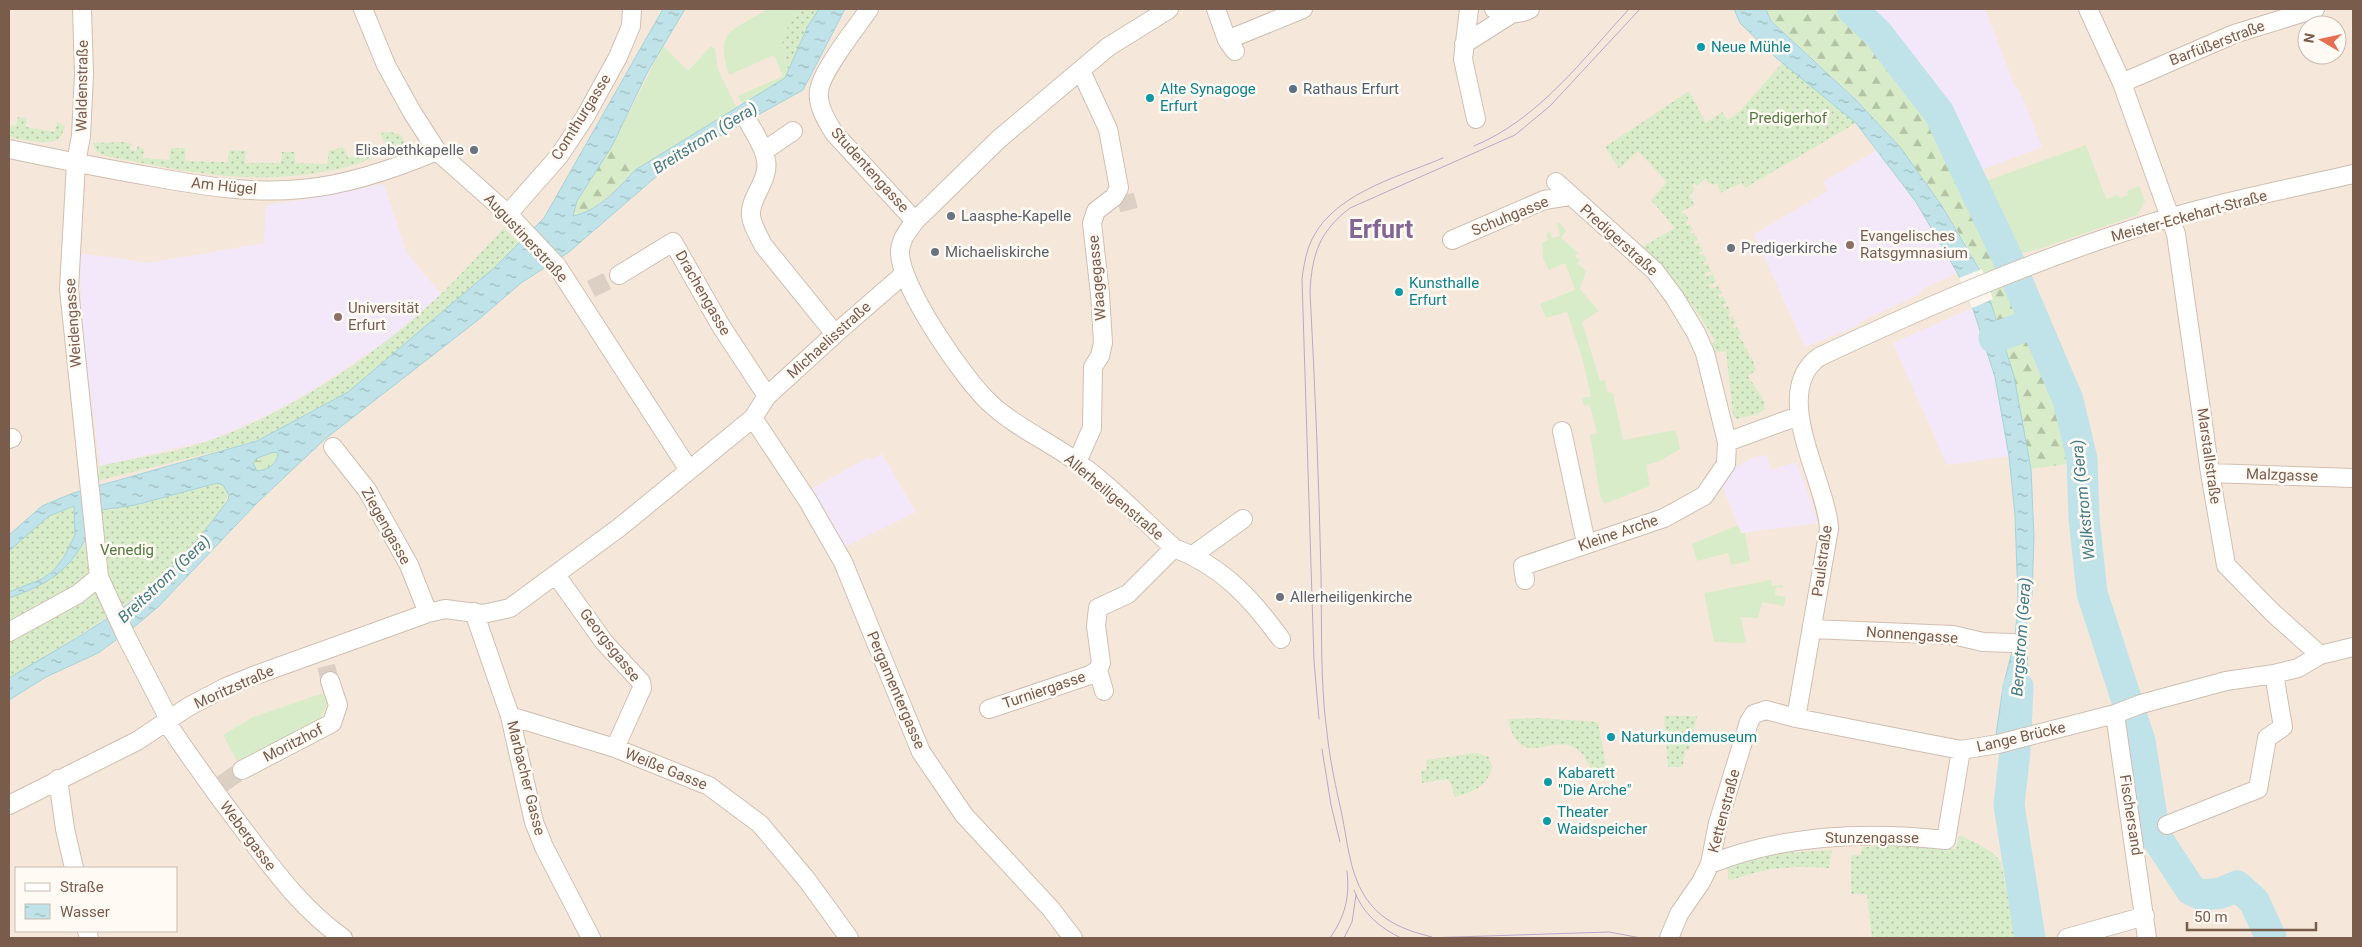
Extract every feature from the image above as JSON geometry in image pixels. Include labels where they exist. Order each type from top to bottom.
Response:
[{"type":"street","name":"Waldenstraße","points":[[76,163],[81,136],[84,74],[82,9]]},
{"type":"street","name":"Augustinerstraße","points":[[363,9],[386,65],[412,112],[437,151],[510,217],[585,293],[689,470]]},
{"type":"street","name":"Comthurgasse","points":[[510,217],[559,156],[585,117],[618,57],[631,26],[632,9]]},
{"type":"street","name":"Studentengasse","points":[[869,9],[825,74],[819,90],[819,100],[825,117],[834,133],[915,221]]},
{"type":"street","points":[[1216,9],[1231,46],[1303,9]]},
{"type":"street","points":[[1469,9],[1464,59],[1476,119]]},
{"type":"street","points":[[1494,9],[1513,13],[1525,12],[1530,9]]},
{"type":"street","points":[[2088,9],[2122,83],[2170,218]]},
{"type":"street","name":"Barfüßerstraße","points":[[2122,83],[2234,34],[2315,9]]},
{"type":"street","points":[[904,274],[900,252],[903,236],[915,221],[999,139],[1108,47],[1167,11]]},
{"type":"street","points":[[1464,44],[1513,13]]},
{"type":"street","name":"Waagegasse","points":[[1077,462],[1092,428],[1097,377],[1093,367],[1100,356],[1103,343],[1092,223],[1096,211],[1122,191],[1108,129],[1080,71]]},
{"type":"street","points":[[748,121],[764,151],[767,162],[764,178],[752,207],[751,216],[755,229],[763,245],[834,334]]},
{"type":"street","points":[[764,151],[793,131]]},
{"type":"street","name":"Am Hügel","points":[[9,149],[205,186],[283,190],[341,183],[437,151]]},
{"type":"street","name":"Weidengasse","points":[[76,163],[69,290],[100,577]]},
{"type":"street","name":"Meister-Eckehart-Straße","points":[[1802,376],[1808,365],[1819,357],[1939,301],[2027,266],[2170,218],[2353,174]]},
{"type":"street","name":"Predigerstraße","points":[[1556,182],[1655,270],[1676,298],[1696,333],[1705,353],[1727,442],[1726,464],[1717,478]]},
{"type":"street","name":"Schuhgasse","points":[[1452,240],[1544,200],[1570,196]]},
{"type":"street","name":"Marstallstraße","points":[[2170,218],[2176,234],[2210,473],[2226,565],[2272,613],[2320,656]]},
{"type":"street","name":"Drachengasse","points":[[619,275],[673,242],[721,326],[767,396]]},
{"type":"street","name":"Michaelisstraße","points":[[445,609],[482,614],[510,608],[556,574],[753,418],[767,396],[834,334],[904,274]]},
{"type":"street","name":"Allerheiligenstraße","points":[[904,274],[947,351],[979,394],[1028,432],[1077,462],[1174,548],[1193,555],[1234,583],[1263,614],[1282,639]]},
{"type":"street","name":"Paulstraße","points":[[1796,718],[1829,529],[1828,518],[1805,444],[1800,420],[1802,376]]},
{"type":"street","name":"Pergamentergasse","points":[[753,418],[808,501],[844,562],[921,752],[964,815],[1051,909],[1073,938]]},
{"type":"street","points":[[1727,442],[1790,419],[1800,420]]},
{"type":"street","points":[[1562,431],[1586,543]]},
{"type":"street","name":"Ziegengasse","points":[[333,447],[367,490],[409,565],[428,612]]},
{"type":"street","name":"Malzgasse","points":[[2210,473],[2353,478]]},
{"type":"street","name":"Kleine Arche","points":[[1525,580],[1523,566],[1664,518],[1704,496],[1717,478]]},
{"type":"street","points":[[1193,555],[1243,519]]},
{"type":"street","name":"Turniergasse","points":[[989,709],[1090,675],[1098,670],[1101,663],[1091,628],[1098,608],[1128,594],[1174,548]]},
{"type":"street","name":"Georgsgasse","points":[[556,574],[604,642],[639,677],[642,688],[615,748]]},
{"type":"street","points":[[9,632],[78,594],[100,577],[126,636],[168,722]]},
{"type":"street","name":"Moritzstraße","points":[[9,805],[137,741],[188,707],[226,687],[326,666],[428,612],[445,609]]},
{"type":"street","name":"Marbacher Gasse","points":[[474,612],[510,716],[534,822],[544,847],[591,938]]},
{"type":"street","name":"Nonnengasse","points":[[1812,629],[1953,636],[1983,642],[2013,643]]},
{"type":"street","name":"Lange Brücke","points":[[1766,710],[1796,718],[1961,750],[1998,744],[2119,713],[2141,704],[2226,681],[2274,674],[2298,668],[2320,656],[2353,647]]},
{"type":"street","name":"Moritzhof","points":[[242,770],[332,723],[338,705],[326,666]]},
{"type":"street","name":"Turniergasse","points":[[1098,670],[1104,691]]},
{"type":"street","points":[[2167,825],[2174,824],[2258,789],[2267,738],[2282,727],[2274,674]]},
{"type":"street","name":"Kettenstraße","points":[[1669,938],[1680,914],[1701,882],[1710,864],[1718,824],[1749,722],[1754,714],[1766,710]]},
{"type":"street","name":"Fischersand","points":[[2119,713],[2147,938]]},
{"type":"street","name":"Weiße Gasse","points":[[510,716],[615,748],[709,786],[760,824],[807,880],[849,938]]},
{"type":"street","name":"Webergasse","points":[[168,722],[218,788],[285,885],[324,925],[343,938]]},
{"type":"street","name":"Stunzengasse","points":[[1710,864],[1728,857],[1801,838],[1902,835],[1946,840],[1961,750]]},
{"type":"street","points":[[58,779],[65,829],[74,867]]},
{"type":"street","points":[[2067,938],[2145,916]]},
{"type":"shaded area","points":[[9,9],[2353,9],[2353,938],[9,938]]},
{"type":"shaded area","points":[[1863,9],[1985,9],[2013,82],[2021,94],[2042,147],[1976,172],[1962,136],[1934,90]]},
{"type":"shaded area","name":"Evangelisches Ratsgymnasium","points":[[1877,150],[1915,202],[1957,273],[1922,289],[1920,294],[1864,320],[1857,326],[1805,347],[1754,234],[1828,191],[1823,182]]},
{"type":"shaded area","points":[[384,184],[406,252],[441,294],[387,341],[308,393],[266,416],[211,440],[100,466],[81,318],[80,253],[148,263],[264,243],[266,205]]},
{"type":"shaded area","points":[[1972,308],[1995,377],[2009,456],[1947,465],[1893,343]]},
{"type":"shaded area","points":[[882,454],[916,512],[845,547],[811,489],[869,457],[871,460]]},
{"type":"shaded area","points":[[1766,455],[1771,470],[1797,462],[1818,523],[1741,533],[1723,488],[1724,481],[1733,469],[1749,459]]},
{"type":"green space","points":[[767,9],[800,9],[781,37],[788,71],[785,78],[743,105],[738,96],[783,76],[774,55],[729,75],[724,48],[726,39],[737,27]]},
{"type":"green space","points":[[800,9],[819,9],[808,26],[788,71],[781,37]]},
{"type":"green space","points":[[1767,9],[1841,9],[1871,39],[1929,114],[1973,196],[2044,366],[2060,419],[2067,464],[2031,469],[2014,376],[1983,274],[1943,206],[1900,147],[1857,100],[1772,21]]},
{"type":"green space","points":[[663,46],[688,71],[711,46],[715,49],[718,70],[737,108],[635,170],[612,146]]},
{"type":"green space","name":"Predigerhof","points":[[1783,62],[1856,123],[1745,188],[1735,172],[1741,183],[1720,193],[1717,182],[1714,185],[1707,182],[1706,178],[1697,186],[1694,183],[1692,186],[1695,188],[1688,198],[1692,198],[1694,205],[1681,212],[1682,214],[1685,213],[1689,220],[1685,222],[1687,225],[1690,224],[1693,230],[1690,232],[1691,234],[1694,233],[1698,240],[1694,242],[1695,245],[1699,243],[1703,251],[1699,252],[1700,255],[1704,254],[1707,261],[1703,263],[1704,265],[1708,264],[1711,271],[1704,274],[1705,277],[1713,274],[1716,282],[1709,285],[1711,289],[1718,286],[1722,293],[1718,295],[1719,298],[1723,296],[1727,303],[1723,305],[1724,308],[1728,306],[1731,313],[1728,315],[1729,318],[1733,316],[1736,323],[1732,325],[1734,328],[1737,327],[1741,334],[1738,336],[1740,339],[1742,338],[1756,370],[1748,376],[1764,401],[1765,409],[1758,414],[1736,419],[1733,415],[1726,351],[1715,352],[1712,344],[1715,341],[1690,302],[1661,269],[1638,249],[1675,228],[1651,200],[1667,182],[1638,151],[1619,169],[1605,147],[1689,91],[1706,123],[1722,112],[1728,120],[1740,111]]},
{"type":"green space","points":[[18,117],[27,118],[26,127],[55,132],[57,122],[65,126],[57,140],[48,142],[9,137],[9,125],[16,126]]},
{"type":"green space","points":[[391,132],[401,135],[406,145],[363,162],[341,168],[315,173],[262,177],[237,177],[187,171],[110,157],[96,151],[93,143],[126,142],[131,144],[130,150],[136,151],[138,146],[144,149],[143,158],[169,160],[171,148],[185,148],[185,161],[228,162],[229,150],[246,151],[245,163],[281,163],[282,152],[295,152],[295,163],[327,164],[329,151],[343,147],[348,158],[385,144],[380,133]]},
{"type":"green space","points":[[2086,145],[2106,199],[2118,195],[2120,198],[2128,195],[2127,191],[2139,186],[2145,201],[2137,215],[2039,249],[2017,254],[1983,182]]},
{"type":"green space","points":[[612,146],[635,170],[598,204],[572,216],[577,201]]},
{"type":"green space","points":[[1557,223],[1560,223],[1566,231],[1561,238],[1578,253],[1575,256],[1580,260],[1577,263],[1586,271],[1580,289],[1599,311],[1582,322],[1600,381],[1605,380],[1607,392],[1613,393],[1623,440],[1676,430],[1680,449],[1660,461],[1646,465],[1650,486],[1604,504],[1600,495],[1590,435],[1597,433],[1590,405],[1584,406],[1582,398],[1591,396],[1582,357],[1567,312],[1546,318],[1540,304],[1575,290],[1565,263],[1549,270],[1543,258],[1542,243],[1548,240],[1546,233],[1550,232],[1552,238],[1560,236]]},
{"type":"green space","points":[[504,228],[519,243],[495,267],[348,392],[257,441],[97,481],[100,466],[171,451],[211,440],[272,414],[334,378],[417,316],[449,286]]},
{"type":"green space","points":[[274,452],[278,453],[274,464],[268,468],[256,471],[252,463],[257,458]]},
{"type":"green space","name":"Venedig","points":[[217,483],[223,485],[228,491],[224,504],[197,540],[173,564],[149,586],[96,625],[9,678],[9,598],[44,583],[66,566],[83,543],[101,510],[138,504]]},
{"type":"green space","name":"Venedig","points":[[74,506],[75,536],[64,557],[54,570],[42,579],[9,592],[9,551],[49,516]]},
{"type":"green space","points":[[1738,525],[1741,533],[1745,533],[1750,561],[1731,565],[1728,553],[1697,561],[1692,544]]},
{"type":"green space","points":[[1771,580],[1772,586],[1783,585],[1783,588],[1776,587],[1775,595],[1786,597],[1784,606],[1762,602],[1758,618],[1741,617],[1746,643],[1714,642],[1704,593]]},
{"type":"green space","points":[[326,692],[327,704],[320,719],[258,751],[239,765],[223,735],[253,717]]},
{"type":"green space","points":[[1664,716],[1697,716],[1689,750],[1685,750],[1683,767],[1668,767]]},
{"type":"green space","points":[[1540,718],[1598,722],[1607,770],[1593,772],[1580,751],[1568,745],[1558,744],[1529,748],[1520,744],[1513,735],[1508,719]]},
{"type":"green space","points":[[1477,753],[1489,757],[1492,767],[1487,779],[1473,791],[1454,797],[1453,789],[1448,779],[1422,783],[1421,771],[1427,770],[1426,760]]},
{"type":"green space","points":[[1959,835],[1987,849],[2001,862],[2016,938],[1872,938],[1867,894],[1851,894],[1851,855],[1861,855],[1862,847],[1883,846],[1884,839],[1913,846],[1956,849]]},
{"type":"green space","points":[[1832,850],[1829,868],[1803,867],[1766,870],[1729,881],[1727,866],[1764,854]]},
{"type":"water","name":"Breitstrom (Gera)","points":[[663,9],[685,9],[647,73],[612,146],[577,201],[573,216],[599,204],[615,191],[635,170],[785,78],[808,26],[819,9],[845,9],[803,90],[673,162],[569,252],[521,283],[478,320],[325,439],[257,503],[158,607],[134,627],[98,653],[46,677],[9,700],[9,678],[84,633],[138,596],[185,554],[220,511],[228,500],[229,495],[223,485],[217,483],[135,505],[101,510],[83,543],[66,566],[44,583],[9,598],[9,592],[42,579],[54,570],[64,557],[75,535],[74,506],[49,516],[9,551],[9,535],[42,506],[73,493],[257,441],[348,392],[495,267],[544,218]],"holes":[[[274,452],[278,453],[274,464],[257,471],[253,463],[257,458]]]},
{"type":"water","points":[[1734,9],[1766,9],[1771,21],[1856,100],[1900,147],[1942,206],[1982,274],[2014,376],[2031,469],[2034,537],[2032,595],[2026,627],[2028,671],[2025,696],[2032,725],[1996,735],[2003,687],[2015,639],[2018,600],[2015,515],[2009,456],[1995,377],[1973,309],[1958,274],[1916,202],[1856,123],[1774,56],[1740,23]]},
{"type":"pier","points":[[1982,269],[1993,299],[1972,308],[1959,278]]},
{"type":"waterway","name":"Walkstrom (Gera)","points":[[1852,9],[1878,34],[1939,113],[2007,257],[2068,400],[2082,459],[2084,518],[2092,593],[2140,741],[2155,835],[2191,890],[2202,895],[2221,893],[2237,886],[2254,901],[2271,938]]},
{"type":"waterway","name":"Bergstrom (Gera)","points":[[1994,338],[2034,323]]},
{"type":"waterway","name":"Bergstrom (Gera)","points":[[2018,687],[2015,751],[2009,805],[2030,938]]},
{"type":"tunnel","points":[[1125,195],[1129,210]]},
{"type":"tunnel","points":[[591,289],[619,275]]},
{"type":"tunnel","points":[[326,666],[330,681]]},
{"type":"tunnel","points":[[222,784],[242,770]]},
{"type":"tram line","points":[[1474,146],[1519,120],[1539,104],[1558,87],[1629,9]]},
{"type":"tram line","points":[[1432,937],[1402,927],[1385,918],[1377,912],[1364,895],[1352,867],[1331,764],[1322,674],[1319,504],[1310,292],[1315,255],[1324,235],[1339,217],[1350,208],[1515,135],[1550,106],[1640,9]]},
{"type":"tram line","points":[[1319,719],[1314,661],[1302,279],[1305,261],[1308,249],[1317,230],[1330,215],[1346,202],[1384,181],[1443,158]]},
{"type":"tram line","points":[[1322,749],[1331,805],[1340,842]]},
{"type":"tram line","points":[[1330,938],[1343,914],[1348,890],[1347,871]]},
{"type":"tram line","points":[[1354,890],[1367,913],[1386,930],[1401,938]]},
{"type":"tram line","points":[[1344,938],[1352,922],[1356,895]]},
{"type":"tram line","points":[[1425,938],[1609,932],[1641,938]]},
{"type":"place","name":"Neue Mühle","points":[[1701,47]]},
{"type":"place","name":"Rathaus Erfurt","points":[[1293,89]]},
{"type":"place","name":"Alte Synagoge Erfurt","points":[[1150,98]]},
{"type":"place","name":"Elisabethkapelle","points":[[474,150]]},
{"type":"place","name":"Laasphe-Kapelle","points":[[951,216]]},
{"type":"place","name":"Evangelisches Ratsgymnasium","points":[[1850,245]]},
{"type":"place","name":"Predigerkirche","points":[[1731,248]]},
{"type":"place","name":"Michaeliskirche","points":[[935,252]]},
{"type":"place","name":"Kunsthalle Erfurt","points":[[1399,292]]},
{"type":"place","name":"Universität Erfurt","points":[[338,317]]},
{"type":"place","name":"Allerheiligenkirche","points":[[1280,597]]},
{"type":"place","name":"Naturkundemuseum","points":[[1611,737]]},
{"type":"place","name":"Kabarett \"Die Arche\"","points":[[1548,782]]},
{"type":"place","name":"Theater Waidspeicher","points":[[1547,821]]},
{"type":"district","name":"Erfurt","points":[[1381,229]]}]
